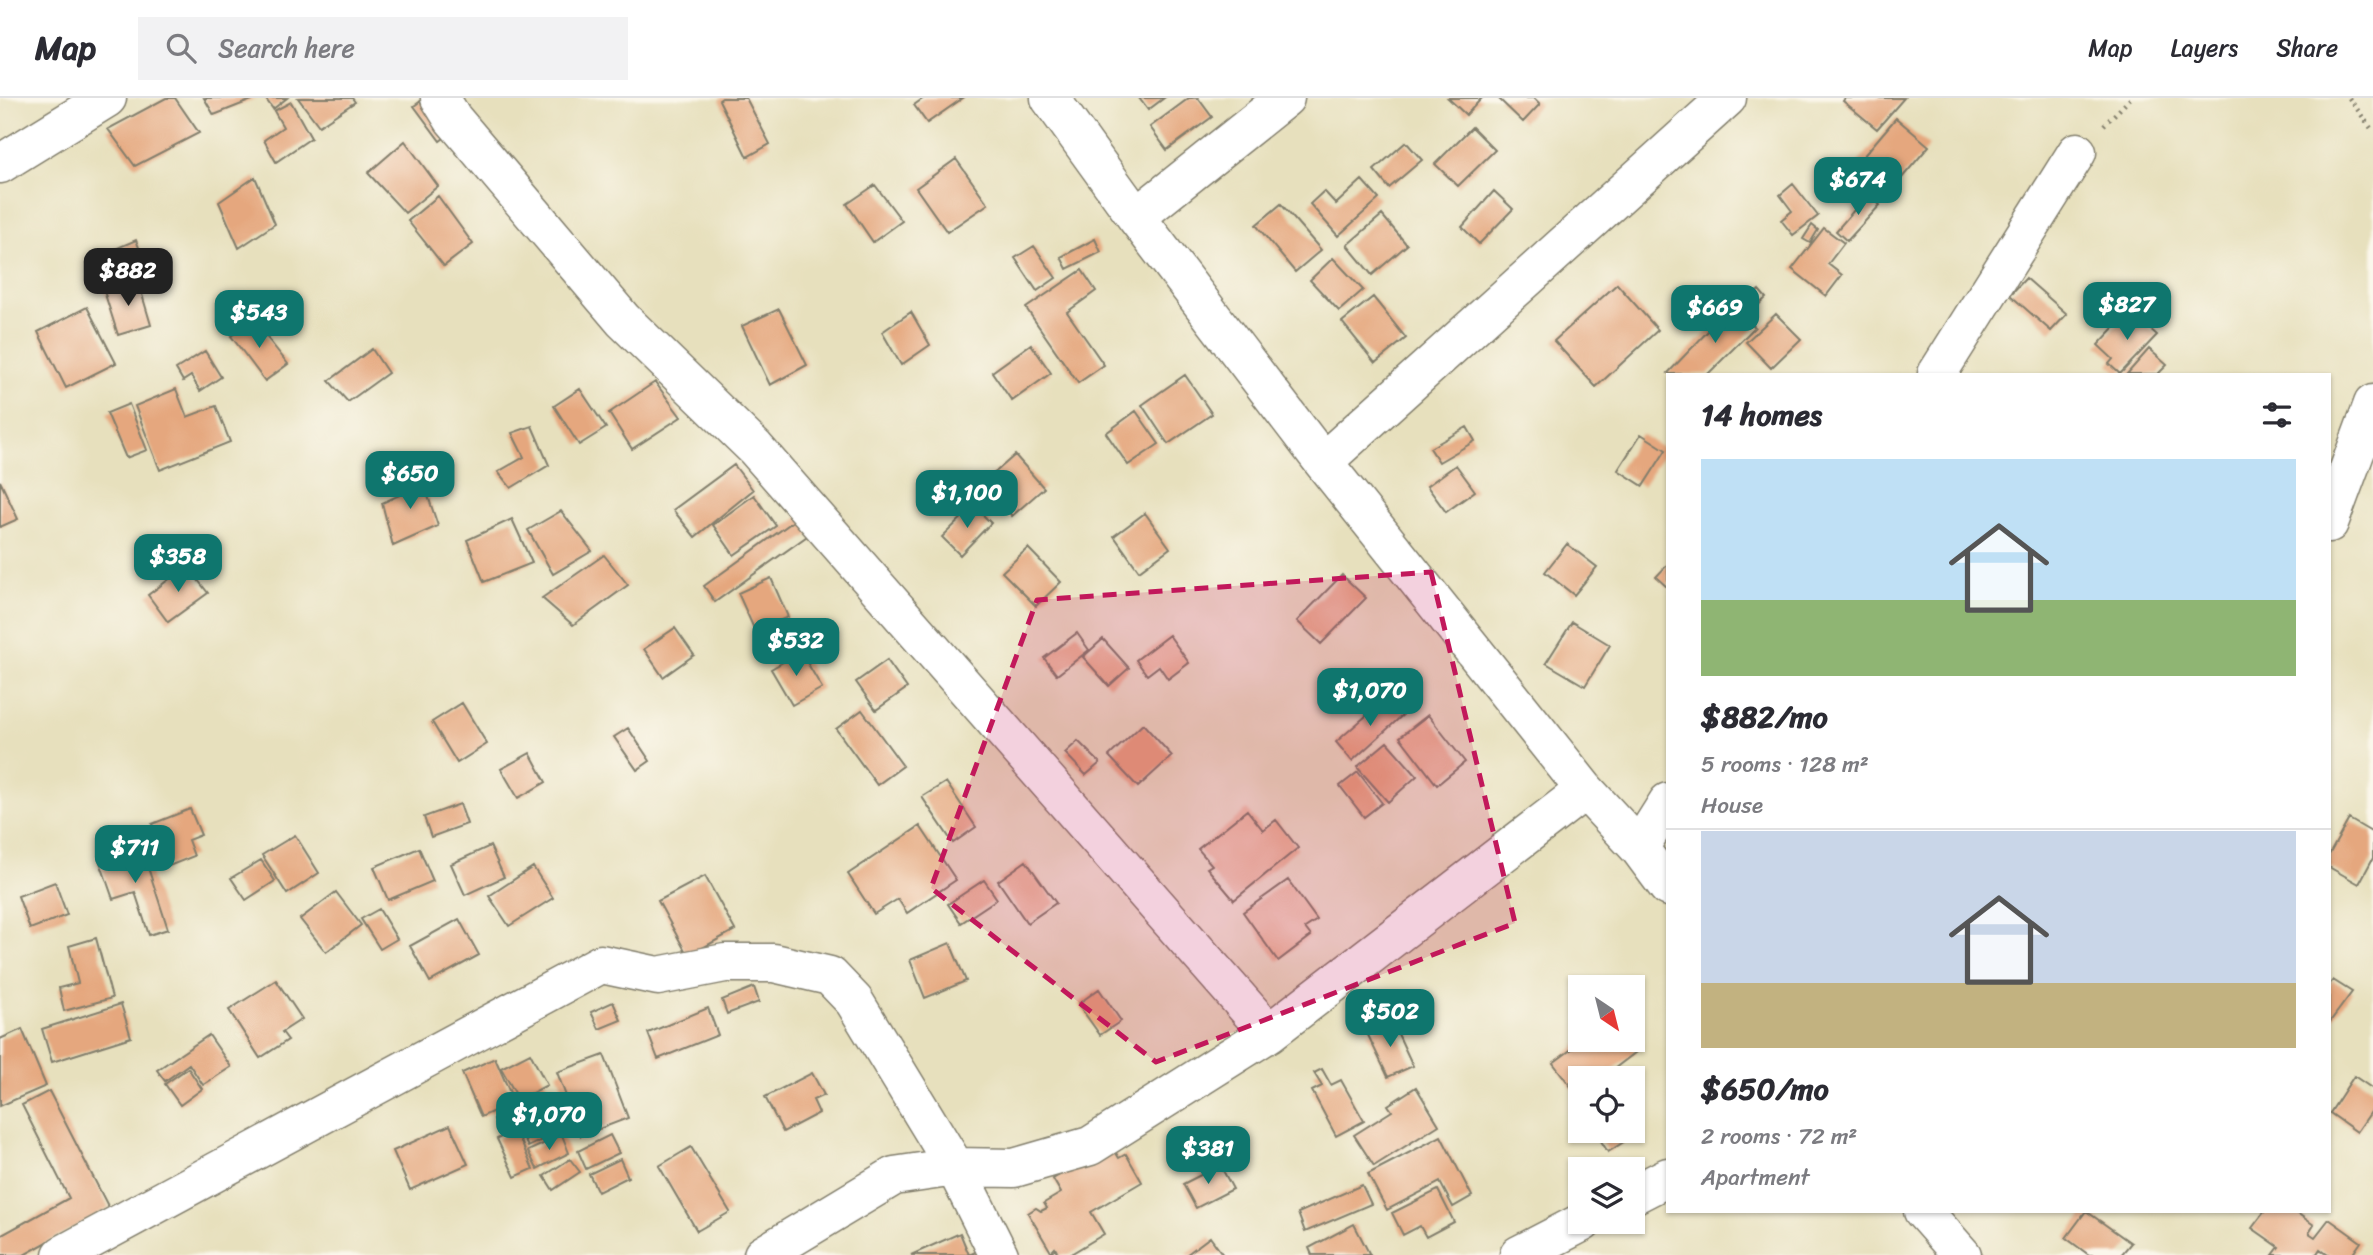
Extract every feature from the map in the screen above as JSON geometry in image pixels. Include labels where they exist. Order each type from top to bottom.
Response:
[{"type":"street","points":[[0,164],[107,98]]},
{"type":"street","points":[[440,98],[453,119],[623,320],[755,448],[1269,1033]]},
{"type":"street","points":[[1050,98],[1136,217],[1323,462],[1585,790],[1639,848],[1666,884]]},
{"type":"street","points":[[1136,217],[1285,98]]},
{"type":"street","points":[[1323,462],[1727,98]]},
{"type":"street","points":[[1938,373],[2077,152]]},
{"type":"street","points":[[2331,518],[2373,404]]},
{"type":"street","points":[[763,1255],[894,1176],[955,1167],[1014,1168],[1090,1146],[1269,1033],[1585,790]]},
{"type":"street","points":[[1639,848],[1666,805]]},
{"type":"street","points":[[62,1255],[601,964],[658,976],[724,963],[774,963],[830,976],[854,1001],[955,1167],[999,1255]]},
{"type":"street","points":[[1645,1189],[1666,1178]]},
{"type":"street","points":[[1929,1214],[1962,1255]]},
{"type":"street","points":[[1519,1255],[1575,1236]]},
{"type":"path","points":[[2349,98],[2373,131]]},
{"type":"highlighted area","points":[[1431,572],[1515,923],[1156,1062],[931,888],[1037,600]]},
{"type":"building","points":[[166,98],[175,98],[199,133],[135,166],[108,129]]},
{"type":"building","points":[[204,98],[257,98],[214,115]]},
{"type":"building","points":[[265,98],[287,98],[273,109]]},
{"type":"building","points":[[298,98],[352,98],[355,102],[319,126]]},
{"type":"building","points":[[425,98],[456,129],[440,141],[414,106]]},
{"type":"building","points":[[746,98],[770,144],[747,157],[719,100]]},
{"type":"building","points":[[924,98],[963,98],[927,123],[914,105]]},
{"type":"building","points":[[1139,98],[1164,98],[1148,110]]},
{"type":"building","points":[[1189,98],[1198,98],[1212,117],[1167,150],[1150,127]]},
{"type":"building","points":[[1448,98],[1482,98],[1466,115]]},
{"type":"building","points":[[1498,98],[1534,98],[1540,104],[1523,122]]},
{"type":"building","points":[[1845,98],[1904,98],[1877,129],[1843,101]]},
{"type":"building","points":[[291,102],[311,138],[276,162],[264,140],[283,127],[274,111]]},
{"type":"building","points":[[1896,118],[1929,146],[1889,193],[1856,165]]},
{"type":"building","points":[[1472,127],[1495,150],[1458,186],[1435,164]]},
{"type":"building","points":[[405,141],[438,186],[405,213],[368,173]]},
{"type":"building","points":[[1406,142],[1422,160],[1389,188],[1374,170]]},
{"type":"building","points":[[956,159],[988,204],[947,232],[916,188]]},
{"type":"building","points":[[255,177],[275,224],[239,248],[219,202]]},
{"type":"building","points":[[1362,180],[1379,199],[1338,236],[1310,204],[1324,191],[1336,204]]},
{"type":"building","points":[[1793,184],[1818,216],[1793,235],[1781,220],[1792,211],[1780,195]]},
{"type":"building","points":[[875,185],[902,221],[873,242],[847,204]]},
{"type":"building","points":[[1494,191],[1513,209],[1479,244],[1462,227]]},
{"type":"building","points":[[1868,194],[1880,205],[1847,241],[1836,231]]},
{"type":"building","points":[[438,196],[473,244],[444,266],[408,221]]},
{"type":"building","points":[[1281,204],[1321,250],[1295,272],[1256,225]]},
{"type":"building","points":[[1382,215],[1407,245],[1372,275],[1347,245]]},
{"type":"building","points":[[1812,225],[1818,230],[1810,243],[1803,239]]},
{"type":"building","points":[[1824,228],[1844,243],[1828,264],[1842,275],[1826,296],[1792,269]]},
{"type":"building","points":[[1095,239],[1101,252],[1067,269],[1061,257]]},
{"type":"building","points":[[136,240],[145,263],[95,283],[87,261]]},
{"type":"building","points":[[1034,246],[1056,278],[1037,291],[1015,258]]},
{"type":"building","points":[[1333,258],[1363,290],[1339,311],[1310,280]]},
{"type":"building","points":[[1082,270],[1096,291],[1067,312],[1104,365],[1078,383],[1026,308]]},
{"type":"building","points":[[2026,278],[2067,314],[2051,331],[2010,295]]},
{"type":"building","points":[[138,281],[151,325],[118,335],[104,291]]},
{"type":"building","points":[[1617,284],[1658,330],[1596,387],[1554,341]]},
{"type":"building","points":[[1759,290],[1766,298],[1755,308],[1747,300]]},
{"type":"building","points":[[1373,297],[1406,338],[1375,363],[1342,322]]},
{"type":"building","points":[[1732,306],[1755,327],[1709,373],[1668,373]]},
{"type":"building","points":[[87,307],[116,363],[66,388],[38,332]]},
{"type":"building","points":[[779,309],[807,365],[770,385],[742,326]]},
{"type":"building","points":[[2130,311],[2157,335],[2121,373],[2109,364],[2113,359],[2098,345]]},
{"type":"building","points":[[911,312],[930,345],[901,365],[882,332]]},
{"type":"building","points":[[1776,314],[1801,339],[1771,368],[1746,342]]},
{"type":"building","points":[[253,320],[288,364],[265,381],[231,336]]},
{"type":"building","points":[[1031,344],[1051,373],[1012,401],[992,372]]},
{"type":"building","points":[[372,349],[388,373],[348,402],[329,381]]},
{"type":"building","points":[[2149,349],[2167,365],[2159,373],[2128,373]]},
{"type":"building","points":[[205,351],[221,377],[200,391],[191,376],[183,381],[176,369]]},
{"type":"building","points":[[1185,375],[1212,414],[1168,444],[1142,405]]},
{"type":"building","points":[[655,382],[681,417],[632,449],[609,413]]},
{"type":"building","points":[[176,389],[187,417],[216,406],[230,442],[160,470],[135,406]]},
{"type":"building","points":[[580,389],[606,428],[579,445],[554,406]]},
{"type":"building","points":[[129,404],[147,450],[126,458],[107,413]]},
{"type":"building","points":[[1136,411],[1159,444],[1128,465],[1106,433]]},
{"type":"building","points":[[532,426],[549,465],[511,488],[498,472],[524,457],[512,433]]},
{"type":"building","points":[[1467,427],[1475,441],[1439,462],[1430,448]]},
{"type":"building","points":[[1641,434],[1666,450],[1643,486],[1618,470]]},
{"type":"building","points":[[1015,455],[1044,488],[1012,516],[983,483]]},
{"type":"building","points":[[734,465],[753,490],[695,537],[673,510]]},
{"type":"building","points":[[1456,465],[1475,491],[1446,512],[1427,486]]},
{"type":"building","points":[[420,472],[438,526],[393,546],[382,503],[402,494],[398,480]]},
{"type":"building","points":[[0,481],[18,519],[0,527]]},
{"type":"building","points":[[754,495],[776,526],[734,555],[713,525]]},
{"type":"building","points":[[974,506],[991,523],[960,555],[942,537]]},
{"type":"building","points":[[561,511],[592,551],[553,574],[528,530]]},
{"type":"building","points":[[806,512],[817,529],[715,602],[704,586]]},
{"type":"building","points":[[1145,513],[1170,548],[1139,571],[1114,536]]},
{"type":"building","points":[[512,519],[532,563],[484,582],[467,540]]},
{"type":"building","points":[[1567,544],[1597,567],[1574,595],[1545,572]]},
{"type":"building","points":[[1028,548],[1061,582],[1036,606],[1002,572]]},
{"type":"building","points":[[604,555],[628,585],[573,625],[542,598]]},
{"type":"building","points":[[187,566],[208,593],[168,622],[148,595]]},
{"type":"building","points":[[1666,566],[1666,586],[1656,577]]},
{"type":"building","points":[[1342,575],[1366,598],[1321,644],[1297,621]]},
{"type":"building","points":[[771,578],[788,617],[755,631],[738,593]]},
{"type":"building","points":[[1572,622],[1610,645],[1585,686],[1546,663]]},
{"type":"building","points":[[675,628],[694,655],[663,677],[644,649]]},
{"type":"building","points":[[1077,633],[1089,650],[1057,675],[1044,658]]},
{"type":"building","points":[[1169,635],[1189,663],[1168,679],[1159,666],[1147,675],[1136,660]]},
{"type":"building","points":[[1103,639],[1129,668],[1109,686],[1083,657]]},
{"type":"building","points":[[801,652],[822,688],[792,705],[771,669]]},
{"type":"building","points":[[887,660],[907,688],[876,710],[856,682]]},
{"type":"building","points":[[1389,696],[1405,713],[1352,761],[1336,742]]},
{"type":"building","points":[[462,703],[487,744],[457,763],[432,722]]},
{"type":"building","points":[[862,710],[903,766],[877,785],[836,729]]},
{"type":"building","points":[[1428,715],[1465,762],[1437,785],[1400,737]]},
{"type":"building","points":[[1143,724],[1172,756],[1138,787],[1109,756]]},
{"type":"building","points":[[628,728],[650,761],[637,770],[614,737]]},
{"type":"building","points":[[1078,741],[1100,763],[1086,775],[1065,753]]},
{"type":"building","points":[[1387,742],[1417,776],[1388,802],[1357,767]]},
{"type":"building","points":[[530,753],[546,782],[518,798],[501,769]]},
{"type":"building","points":[[1358,772],[1382,803],[1364,817],[1340,786]]},
{"type":"building","points":[[946,782],[976,827],[953,843],[922,797]]},
{"type":"building","points":[[460,804],[467,824],[431,837],[424,817]]},
{"type":"building","points":[[190,809],[201,835],[188,840],[194,856],[169,866],[152,824]]},
{"type":"building","points":[[1247,810],[1263,830],[1276,820],[1298,848],[1234,900],[1207,868],[1212,865],[1198,849]]},
{"type":"building","points":[[2349,819],[2373,833],[2373,858],[2359,884],[2331,868],[2331,851]]},
{"type":"building","points":[[920,826],[956,880],[907,913],[898,899],[874,914],[848,874]]},
{"type":"building","points":[[295,835],[319,873],[287,894],[262,855]]},
{"type":"building","points":[[141,846],[168,929],[149,935],[135,892],[113,899],[99,859]]},
{"type":"building","points":[[490,846],[504,877],[465,895],[451,864]]},
{"type":"building","points":[[419,848],[433,881],[388,900],[374,867]]},
{"type":"building","points":[[261,860],[275,881],[246,900],[231,878]]},
{"type":"building","points":[[1026,861],[1056,903],[1027,923],[998,881]]},
{"type":"building","points":[[533,867],[553,898],[509,926],[489,896]]},
{"type":"building","points":[[705,876],[735,930],[688,956],[658,901]]},
{"type":"building","points":[[984,880],[997,899],[961,923],[948,904]]},
{"type":"building","points":[[1288,880],[1317,920],[1305,928],[1311,936],[1278,961],[1243,912]]},
{"type":"building","points":[[55,882],[67,915],[30,929],[18,896]]},
{"type":"building","points":[[336,892],[361,925],[326,952],[300,919]]},
{"type":"building","points":[[379,909],[397,939],[380,949],[361,919]]},
{"type":"building","points":[[459,919],[479,955],[430,982],[410,946]]},
{"type":"building","points":[[96,938],[112,998],[64,1011],[59,988],[78,983],[69,946]]},
{"type":"building","points":[[950,943],[966,981],[925,998],[910,960]]},
{"type":"building","points":[[276,980],[302,1019],[282,1032],[288,1040],[260,1058],[229,1010]]},
{"type":"building","points":[[2333,980],[2352,992],[2331,1020]]},
{"type":"building","points":[[754,987],[759,1002],[727,1014],[722,1000]]},
{"type":"building","points":[[1099,989],[1121,1021],[1100,1035],[1078,1004]]},
{"type":"building","points":[[613,1002],[621,1020],[599,1029],[591,1012]]},
{"type":"building","points":[[121,1004],[131,1037],[52,1062],[42,1029]]},
{"type":"building","points":[[708,1008],[718,1035],[658,1059],[648,1033]]},
{"type":"building","points":[[1392,1021],[1413,1066],[1388,1077],[1367,1033]]},
{"type":"building","points":[[22,1029],[46,1086],[0,1106],[0,1039]]},
{"type":"building","points":[[209,1035],[231,1067],[203,1085],[189,1064],[165,1081],[157,1070]]},
{"type":"building","points":[[1568,1052],[1636,1052],[1618,1066],[1568,1066],[1568,1083],[1553,1063]]},
{"type":"building","points":[[530,1053],[547,1085],[519,1100],[501,1068]]},
{"type":"building","points":[[604,1055],[628,1118],[581,1136],[557,1072]]},
{"type":"building","points":[[495,1058],[514,1102],[481,1117],[462,1073]]},
{"type":"building","points":[[188,1068],[202,1089],[180,1105],[165,1084]]},
{"type":"building","points":[[1322,1069],[1331,1085],[1341,1080],[1364,1121],[1336,1136],[1312,1091],[1322,1086],[1314,1073]]},
{"type":"building","points":[[812,1073],[824,1095],[813,1100],[819,1113],[783,1132],[765,1097]]},
{"type":"building","points":[[2354,1076],[2373,1089],[2373,1109],[2357,1132],[2331,1111]]},
{"type":"building","points":[[1416,1087],[1439,1125],[1374,1166],[1354,1135],[1392,1111],[1388,1105]]},
{"type":"building","points":[[49,1091],[109,1208],[24,1255],[1,1255],[0,1236],[69,1198],[22,1105]]},
{"type":"building","points":[[547,1095],[553,1108],[499,1132],[494,1119]]},
{"type":"building","points":[[551,1114],[560,1131],[528,1147],[519,1129]]},
{"type":"building","points":[[450,1125],[468,1164],[410,1190],[393,1151]]},
{"type":"building","points":[[516,1130],[533,1169],[515,1177],[497,1139]]},
{"type":"building","points":[[562,1135],[569,1153],[537,1169],[528,1151]]},
{"type":"building","points":[[610,1135],[619,1153],[586,1169],[578,1151]]},
{"type":"building","points":[[1441,1136],[1472,1196],[1453,1207],[1440,1182],[1387,1210],[1368,1174]]},
{"type":"building","points":[[1602,1143],[1622,1143],[1608,1152]]},
{"type":"building","points":[[1111,1145],[1119,1158],[1126,1154],[1142,1182],[1091,1212],[1104,1234],[1069,1255],[1059,1255],[1055,1248],[1051,1252],[1028,1213],[1036,1208],[1041,1211],[1047,1208],[1044,1203],[1061,1193],[1053,1179]]},
{"type":"building","points":[[691,1147],[730,1212],[697,1231],[659,1166]]},
{"type":"building","points":[[570,1159],[580,1172],[553,1190],[544,1176]]},
{"type":"building","points":[[620,1159],[628,1177],[598,1192],[589,1174]]},
{"type":"building","points":[[1220,1165],[1233,1189],[1196,1208],[1183,1184]]},
{"type":"building","points":[[1362,1185],[1371,1204],[1305,1232],[1298,1213]]},
{"type":"building","points":[[1438,1190],[1454,1222],[1426,1237],[1420,1226],[1403,1235],[1392,1213]]},
{"type":"building","points":[[2085,1213],[2089,1213],[2131,1243],[2121,1255],[2089,1255],[2066,1238]]},
{"type":"building","points":[[2263,1213],[2297,1213],[2314,1225],[2309,1233],[2315,1237],[2329,1219],[2361,1242],[2352,1255],[2328,1255],[2320,1249],[2316,1255],[2273,1255],[2279,1247],[2252,1228]]},
{"type":"building","points":[[1354,1224],[1370,1255],[1312,1255],[1309,1248]]},
{"type":"building","points":[[960,1233],[969,1255],[911,1255]]},
{"type":"building","points":[[1210,1237],[1223,1255],[1186,1255]]},
{"type":"building","points":[[982,1249],[984,1255],[969,1255]]}]
